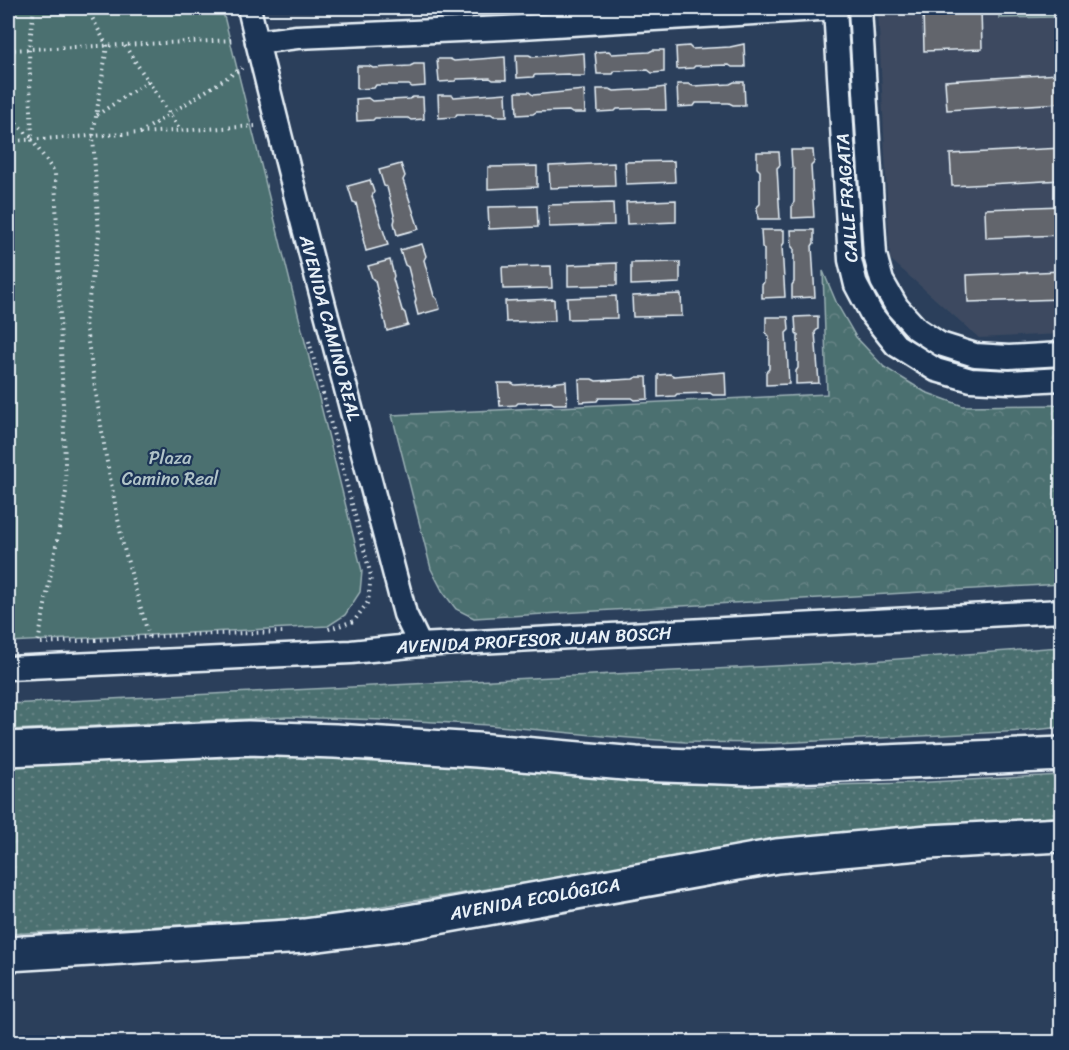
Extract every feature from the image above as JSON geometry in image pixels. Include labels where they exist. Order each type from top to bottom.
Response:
[{"type":"main road","points":[[8,749],[248,738],[477,750],[636,764],[749,768],[1062,754]]},
{"type":"main road","name":"AVENIDA ECOLÓGICA","points":[[8,954],[304,936],[499,907],[777,856],[929,842],[1062,835]]},
{"type":"street","name":"AVENIDA CAMINO REAL","points":[[249,8],[247,46],[284,154],[405,614],[420,645]]},
{"type":"street","points":[[247,46],[297,37],[517,27],[835,8]]},
{"type":"street","name":"CALLE FRAGATA","points":[[835,8],[850,260],[856,285],[872,315],[896,345],[936,370],[971,380],[1010,382],[1062,379]]},
{"type":"street","name":"CALLE FRAGATA","points":[[860,8],[875,255],[882,281],[897,308],[916,329],[940,344],[975,356],[1062,354]]},
{"type":"street","name":"AVENIDA PROFESOR JUAN BOSCH","points":[[8,668],[351,652],[420,645],[1062,611]]},
{"type":"path","points":[[32,140],[29,50],[34,8]]},
{"type":"path","points":[[87,8],[106,46],[93,136],[99,235],[85,323],[106,457],[123,545],[150,637]]},
{"type":"path","points":[[232,30],[234,40]]},
{"type":"path","points":[[8,50],[234,40],[247,46]]},
{"type":"path","points":[[124,45],[181,131]]},
{"type":"path","points":[[239,59],[243,74]]},
{"type":"path","points":[[139,133],[242,68]]},
{"type":"path","points":[[96,116],[148,81]]},
{"type":"path","points":[[8,115],[32,140],[55,173],[66,492],[38,643]]},
{"type":"path","points":[[8,141],[256,126],[258,136]]},
{"type":"path","points":[[307,331],[371,576],[368,602],[354,621],[326,630]]},
{"type":"path","points":[[28,644],[293,631]]},
{"type":"shaded area","points":[[878,8],[1061,8],[1061,334],[979,338],[890,259]]},
{"type":"green space","name":"Plaza Camino Real","points":[[8,8],[222,8],[362,571],[360,592],[345,615],[328,626],[8,642]]},
{"type":"green space","points":[[999,8],[1057,8],[1058,17],[999,18]]},
{"type":"green space","points":[[823,271],[837,304],[856,337],[884,367],[925,392],[963,406],[1061,405],[1061,584],[474,618],[456,609],[443,592],[431,569],[392,415],[827,394]]},
{"type":"green space","points":[[1061,647],[1061,727],[1025,731],[776,743],[685,742],[488,725],[289,717],[8,730],[8,704],[857,662]]},
{"type":"green space","points":[[271,756],[393,758],[495,765],[689,784],[786,786],[911,783],[1061,775],[1061,816],[753,846],[308,918],[8,934],[8,767]]},
{"type":"building","points":[[923,8],[981,8],[982,49],[924,51]]},
{"type":"building","points":[[744,44],[745,67],[695,66],[677,69],[676,47],[689,46],[692,49]]},
{"type":"building","points":[[664,50],[664,72],[652,73],[648,70],[597,74],[595,52],[609,51],[612,54]]},
{"type":"building","points":[[584,53],[585,76],[535,75],[517,78],[516,55],[533,57]]},
{"type":"building","points":[[505,57],[506,80],[490,78],[439,82],[437,59],[454,61]]},
{"type":"building","points":[[424,64],[425,86],[376,85],[374,88],[357,89],[357,66],[373,68]]},
{"type":"building","points":[[1059,74],[1061,103],[947,110],[945,81]]},
{"type":"building","points":[[744,82],[745,105],[696,103],[694,106],[678,107],[677,84],[693,86]]},
{"type":"building","points":[[665,87],[666,110],[650,108],[598,112],[597,89],[614,91]]},
{"type":"building","points":[[584,90],[585,113],[569,111],[517,115],[516,92],[529,92],[533,95]]},
{"type":"building","points":[[506,93],[507,116],[457,114],[455,117],[439,118],[438,95],[454,97]]},
{"type":"building","points":[[423,97],[424,119],[375,118],[357,121],[356,99],[368,98],[372,101]]},
{"type":"building","points":[[1062,148],[1062,180],[952,186],[950,154]]},
{"type":"building","points":[[791,150],[813,150],[814,163],[811,166],[814,217],[792,218],[794,169]]},
{"type":"building","points":[[757,152],[779,152],[780,165],[777,168],[780,219],[758,219],[760,171],[757,168]]},
{"type":"building","points":[[674,161],[675,182],[626,184],[625,162]]},
{"type":"building","points":[[614,163],[615,186],[550,188],[549,166]]},
{"type":"building","points":[[401,164],[405,176],[403,180],[419,229],[397,235],[387,187],[384,186],[379,170]]},
{"type":"building","points":[[537,166],[537,187],[488,189],[488,167]]},
{"type":"building","points":[[370,180],[374,192],[372,196],[388,245],[366,251],[356,203],[353,202],[348,186]]},
{"type":"building","points":[[676,200],[676,222],[627,224],[626,202]]},
{"type":"building","points":[[613,203],[614,225],[549,227],[548,205]]},
{"type":"building","points":[[537,206],[538,227],[489,229],[488,207]]},
{"type":"building","points":[[1062,206],[1062,235],[986,238],[985,209]]},
{"type":"building","points":[[761,230],[784,230],[782,246],[785,297],[762,298],[764,249]]},
{"type":"building","points":[[791,230],[814,230],[812,246],[815,297],[792,298],[794,249]]},
{"type":"building","points":[[422,244],[426,256],[424,260],[440,309],[418,315],[408,267],[405,265],[400,250]]},
{"type":"building","points":[[390,260],[393,279],[408,325],[387,331],[375,281],[368,266]]},
{"type":"building","points":[[680,262],[680,283],[631,285],[631,263]]},
{"type":"building","points":[[617,263],[617,285],[568,286],[568,265]]},
{"type":"building","points":[[551,266],[552,288],[503,289],[502,267]]},
{"type":"building","points":[[1062,271],[1062,299],[968,302],[967,275]]},
{"type":"building","points":[[681,294],[682,316],[633,317],[632,296]]},
{"type":"building","points":[[616,296],[617,318],[568,319],[567,298]]},
{"type":"building","points":[[554,299],[555,321],[506,322],[505,301]]},
{"type":"building","points":[[818,316],[818,329],[815,332],[819,383],[796,384],[798,335],[795,317]]},
{"type":"building","points":[[766,317],[788,317],[789,330],[786,333],[789,384],[766,385],[766,372],[769,369],[769,336],[766,333]]},
{"type":"building","points":[[725,372],[726,395],[710,393],[658,397],[658,375]]},
{"type":"building","points":[[647,377],[648,399],[599,398],[597,401],[580,402],[579,379],[596,381]]},
{"type":"building","points":[[566,381],[567,404],[551,402],[500,406],[498,383],[515,385]]}]
